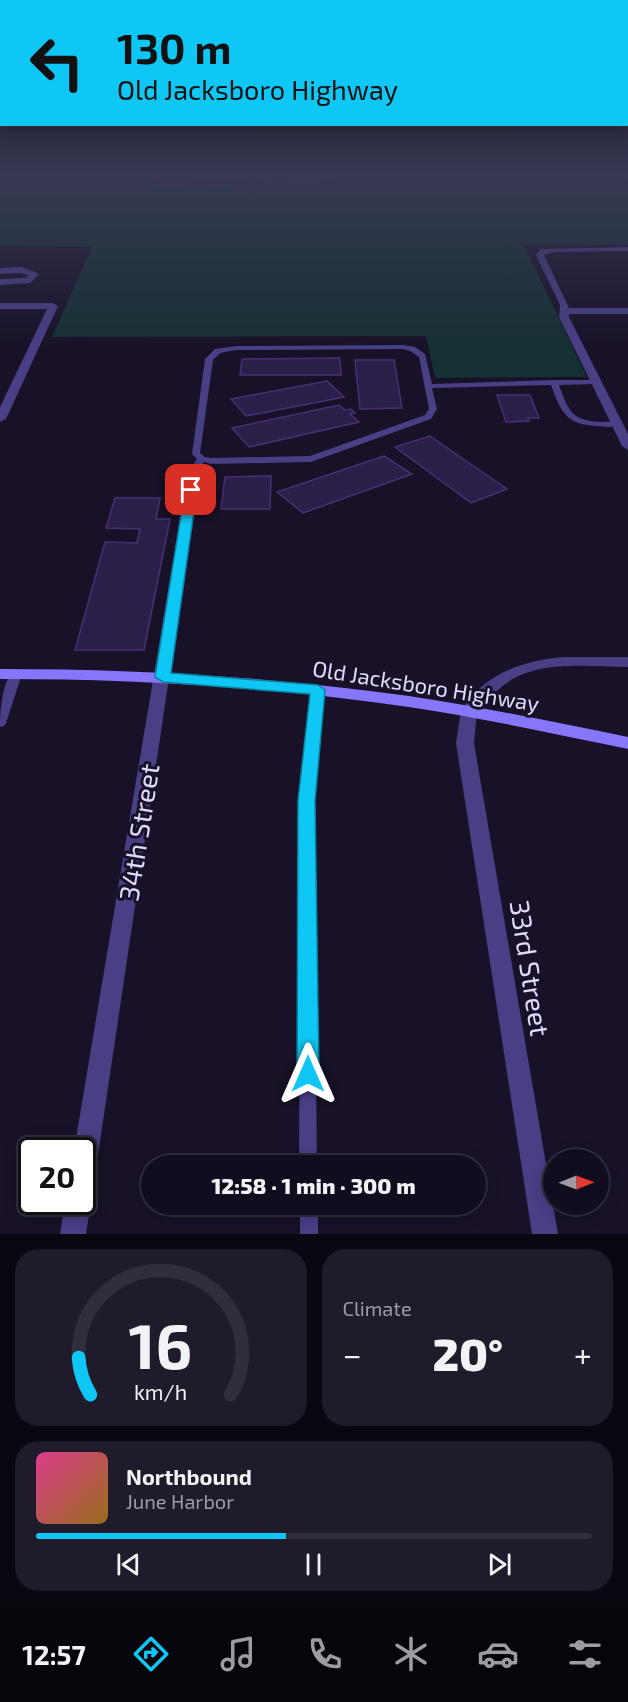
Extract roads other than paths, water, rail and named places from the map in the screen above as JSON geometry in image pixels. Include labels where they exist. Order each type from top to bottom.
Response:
[{"type":"main road","name":"Old Jacksboro Highway","points":[[8,674],[163,677],[318,690],[469,711],[628,743]]},
{"type":"street","points":[[627,440],[564,317],[563,299],[540,255],[544,251],[628,249]]},
{"type":"street","points":[[0,271],[22,270],[35,274],[27,280],[0,282]]},
{"type":"street","points":[[0,306],[53,306],[0,419]]},
{"type":"street","points":[[565,311],[628,311]]},
{"type":"street","name":"34th Street","points":[[88,1137],[191,490]]},
{"type":"street","points":[[469,711],[503,677],[523,670],[546,663],[628,662]]},
{"type":"street","name":"33rd Street","points":[[469,711],[465,743],[545,1234]]},
{"type":"street","points":[[73,1234],[76,1215]]},
{"type":"lane","points":[[236,348],[412,349],[422,356],[433,409],[429,417],[320,457],[303,460],[202,459],[196,454],[209,359],[218,351],[236,348]]},
{"type":"lane","points":[[428,383],[507,385],[523,382],[596,382]]},
{"type":"lane","points":[[554,382],[564,412],[570,417],[595,424],[617,424]]},
{"type":"lane","points":[[191,490],[194,469],[202,459]]},
{"type":"lane","points":[[0,723],[8,674]]},
{"type":"lane","points":[[308,1155],[307,801],[318,690]]},
{"type":"lane","points":[[309,1215],[309,1234]]}]
